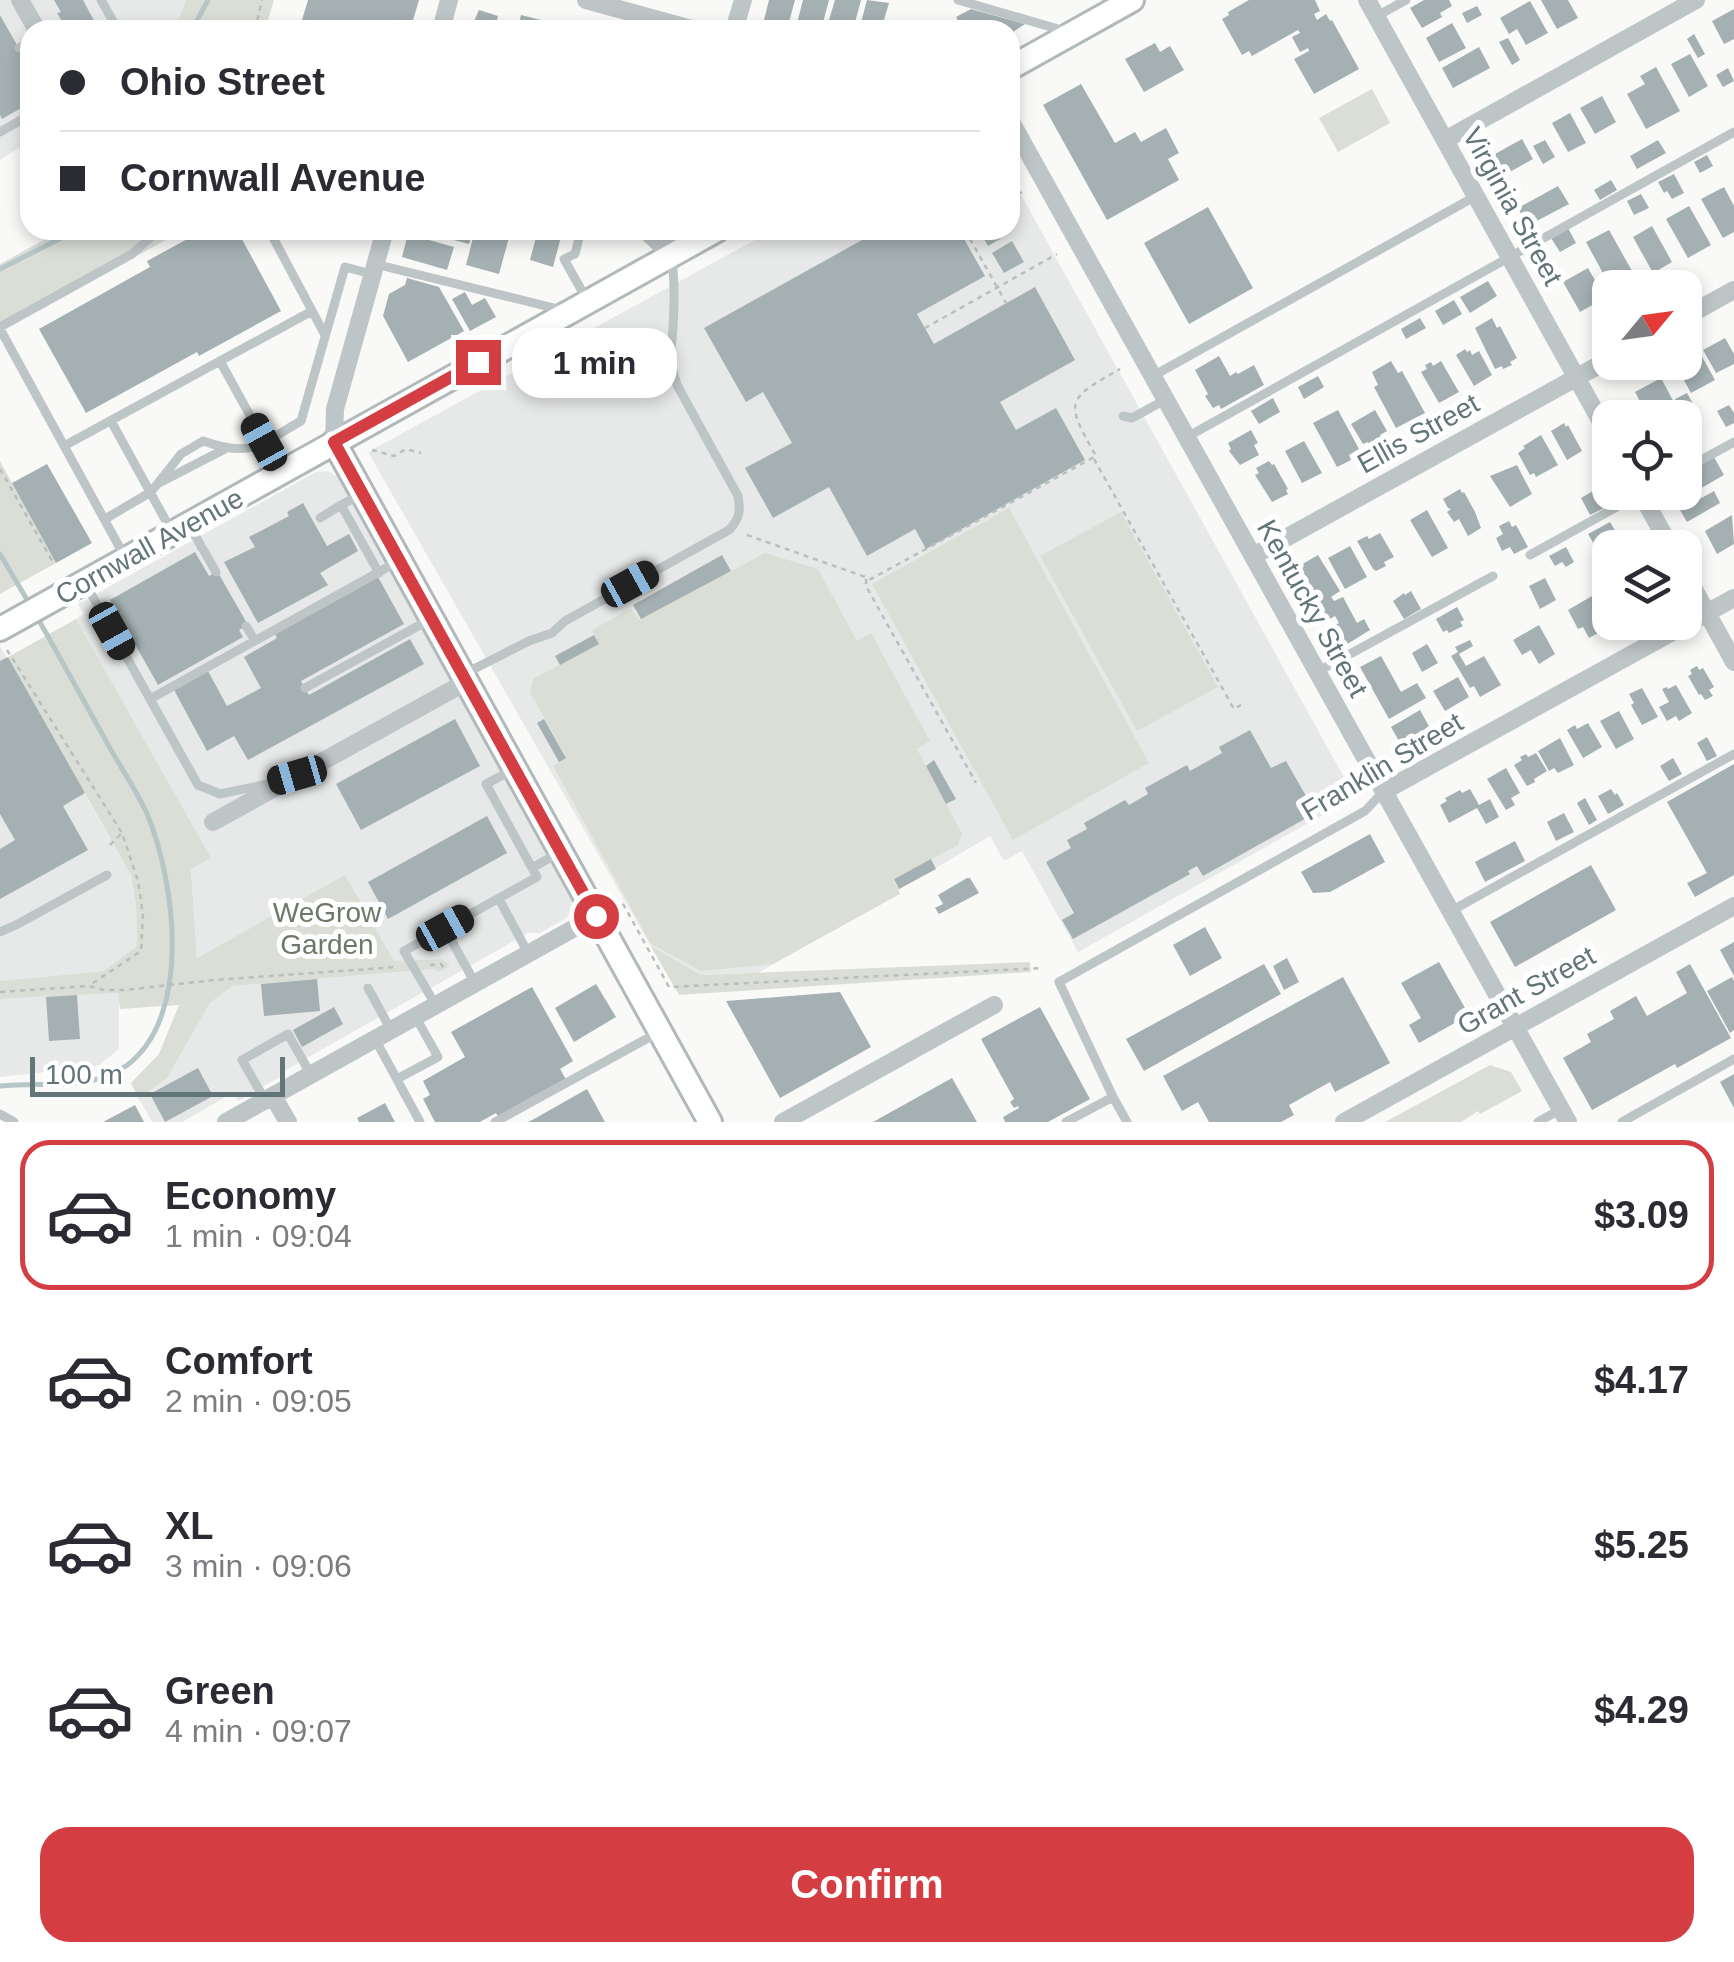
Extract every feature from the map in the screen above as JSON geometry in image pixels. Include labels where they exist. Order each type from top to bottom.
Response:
[{"type":"street","points":[[586,0],[659,20]]},
{"type":"street","points":[[1020,62],[1132,0]]},
{"type":"street","points":[[1445,140],[1696,0]]},
{"type":"street","name":"Virginia Street","points":[[1372,8],[1592,406]]},
{"type":"street","name":"Kentucky Street","points":[[1020,138],[1565,1116]]},
{"type":"street","points":[[382,240],[335,409],[334,442],[352,500],[389,567],[432,619],[710,1122]]},
{"type":"street","points":[[656,240],[672,255],[676,240]]},
{"type":"street","name":"Cornwall Avenue","points":[[4,640],[78,586],[699,240]]},
{"type":"street","points":[[1702,308],[1734,290]]},
{"type":"street","name":"Ellis Street","points":[[1253,556],[1592,368]]},
{"type":"street","name":"Franklin Street","points":[[1384,791],[1734,598]]},
{"type":"street","points":[[1702,603],[1734,662]]},
{"type":"street","points":[[213,822],[464,678]]},
{"type":"street","name":"Grant Street","points":[[1344,1122],[1734,906]]},
{"type":"street","points":[[226,1122],[596,916]]},
{"type":"street","points":[[783,1122],[994,1005]]},
{"type":"street","points":[[269,1098],[288,1122]]},
{"type":"lane","points":[[958,0],[1073,33]]},
{"type":"lane","points":[[1372,8],[1406,0]]},
{"type":"lane","points":[[1187,438],[1734,132]]},
{"type":"lane","points":[[1152,376],[1476,196]]},
{"type":"lane","points":[[126,559],[0,328],[132,254],[148,240]]},
{"type":"lane","points":[[273,240],[325,335]]},
{"type":"lane","points":[[154,488],[180,454],[203,441],[225,449],[250,450],[301,421],[344,266],[578,307],[564,259],[575,254],[578,240]]},
{"type":"lane","points":[[464,678],[529,641],[552,633],[565,621],[738,521],[738,496],[677,385],[670,360],[672,255]]},
{"type":"lane","points":[[64,446],[312,311]]},
{"type":"lane","points":[[613,357],[670,360]]},
{"type":"lane","points":[[220,361],[281,472]]},
{"type":"lane","points":[[1123,416],[1132,418],[1166,400]]},
{"type":"lane","points":[[111,420],[181,528],[203,550],[216,572]]},
{"type":"lane","points":[[1702,460],[1734,442]]},
{"type":"lane","points":[[104,519],[225,449]]},
{"type":"lane","points":[[320,518],[352,500]]},
{"type":"lane","points":[[1530,554],[1610,510]]},
{"type":"lane","points":[[150,699],[389,567]]},
{"type":"lane","points":[[1317,672],[1493,576]]},
{"type":"lane","points":[[78,586],[150,699],[198,785],[220,794],[297,775]]},
{"type":"lane","points":[[305,688],[432,619]]},
{"type":"lane","points":[[246,626],[261,641]]},
{"type":"lane","points":[[1451,912],[1734,754]]},
{"type":"lane","points":[[435,1006],[404,951],[537,877],[486,784],[514,768]]},
{"type":"lane","name":"Franklin Street","points":[[1113,1097],[1059,982],[1365,811],[1384,791]]},
{"type":"lane","points":[[532,868],[560,852]]},
{"type":"lane","points":[[0,932],[107,875]]},
{"type":"lane","points":[[498,899],[528,954]]},
{"type":"lane","points":[[445,928],[475,983]]},
{"type":"lane","points":[[368,988],[397,1080],[420,1122]]},
{"type":"lane","points":[[397,1080],[438,1057],[416,1016]]},
{"type":"lane","points":[[495,1122],[660,1031]]},
{"type":"lane","points":[[269,1098],[242,1060],[288,1034],[310,1075]]},
{"type":"lane","points":[[1622,1122],[1734,1059]]},
{"type":"lane","points":[[1066,1122],[1113,1097],[1127,1122]]},
{"type":"lane","points":[[0,1114],[14,1122]]},
{"type":"lane","points":[[1538,1122],[1565,1116]]},
{"type":"path","points":[[971,240],[1006,304]]},
{"type":"path","points":[[925,328],[1057,254]]},
{"type":"path","points":[[1120,369],[1080,392],[1075,418],[1234,709],[1241,705]]},
{"type":"path","points":[[372,450],[394,456],[406,449],[421,453]]},
{"type":"path","points":[[746,535],[871,579],[1094,458]]},
{"type":"path","points":[[0,469],[54,564]]},
{"type":"path","points":[[866,577],[866,586],[976,782]]},
{"type":"path","points":[[4,640],[122,833],[138,881],[143,947],[89,986]]},
{"type":"path","points":[[110,845],[122,833]]},
{"type":"path","points":[[596,916],[622,902],[669,987],[1042,968]]},
{"type":"path","points":[[0,992],[89,986],[125,990],[441,964],[446,971]]},
{"type":"shaded area","points":[[0,0],[186,0],[178,20],[20,20],[20,147],[0,160]]},
{"type":"shaded area","points":[[1020,193],[1355,797],[1078,952],[1022,851],[1004,861],[990,836],[758,973],[701,975],[650,945],[368,452],[755,240],[1020,240]]},
{"type":"shaded area","points":[[328,471],[339,478],[573,905],[563,920],[540,933],[528,933],[282,1072],[280,1077],[238,1101],[233,1093],[182,1122],[152,1122],[139,1099],[167,1078],[210,1003],[233,986],[435,969],[439,972],[442,959],[394,962],[345,876],[197,958],[191,869],[210,858],[76,619],[84,614],[78,604],[316,472]]},
{"type":"shaded area","points":[[0,646],[131,875],[137,947],[104,971],[0,981]]},
{"type":"shaded area","points":[[119,993],[119,1049],[98,1066],[0,1077],[0,999]]},
{"type":"green space","points":[[186,0],[274,0],[268,20],[178,20]]},
{"type":"green space","points":[[1372,89],[1390,123],[1338,152],[1319,118]]},
{"type":"green space","points":[[44,240],[166,240],[0,331],[0,264]]},
{"type":"green space","points":[[0,461],[56,563],[0,594]]},
{"type":"green space","points":[[1009,508],[1149,763],[1013,840],[872,584]]},
{"type":"green space","points":[[1121,512],[1218,687],[1137,731],[1040,556]]},
{"type":"green space","points":[[765,553],[818,569],[857,641],[871,633],[930,741],[917,749],[962,834],[958,845],[893,879],[900,894],[773,964],[701,971],[651,944],[553,766],[566,757],[530,692],[533,679],[599,644],[592,630],[631,608],[639,620]]},
{"type":"green space","name":"WeGrow Garden","points":[[76,619],[211,858],[191,869],[197,958],[345,875],[394,961],[442,959],[450,966],[439,972],[434,969],[233,986],[210,1003],[167,1078],[139,1099],[131,1083],[159,1054],[179,1005],[120,1009],[118,993],[0,999],[0,981],[104,971],[137,946],[131,875],[8,657]]},
{"type":"green space","points":[[650,945],[701,975],[1030,962],[1031,972],[679,995]]},
{"type":"green space","points":[[1490,1065],[1511,1072],[1522,1091],[1461,1122],[1385,1122]]},
{"type":"building","points":[[54,0],[83,0],[94,20],[61,20],[57,13],[61,12]]},
{"type":"building","points":[[308,0],[419,0],[413,20],[302,20]]},
{"type":"building","points":[[769,0],[795,0],[790,20],[764,20]]},
{"type":"building","points":[[803,0],[829,0],[824,20],[798,20]]},
{"type":"building","points":[[835,0],[861,0],[856,20],[829,20]]},
{"type":"building","points":[[867,0],[889,3],[884,20],[862,20]]},
{"type":"building","points":[[1249,0],[1315,0],[1320,11],[1314,14],[1317,20],[1326,14],[1332,20],[1359,69],[1314,94],[1294,59],[1309,51],[1308,48],[1300,52],[1292,37],[1300,33],[1298,30],[1252,56],[1249,51],[1242,55],[1222,19]]},
{"type":"building","points":[[1424,0],[1449,0],[1452,6],[1422,28],[1410,8]]},
{"type":"building","points":[[1541,0],[1568,0],[1578,18],[1557,29]]},
{"type":"building","points":[[1530,1],[1548,33],[1526,45],[1517,29],[1509,34],[1500,18]]},
{"type":"building","points":[[1477,6],[1482,15],[1467,23],[1462,13]]},
{"type":"building","points":[[971,9],[1011,20],[958,20],[956,17]]},
{"type":"building","points":[[1734,9],[1734,39],[1724,44],[1712,21]]},
{"type":"building","points":[[479,10],[498,16],[497,20],[474,20]]},
{"type":"building","points":[[0,15],[20,50],[20,109],[2,119]]},
{"type":"building","points":[[1452,23],[1466,48],[1439,62],[1426,38]]},
{"type":"building","points":[[1694,34],[1705,54],[1698,58],[1687,39]]},
{"type":"building","points":[[1508,38],[1520,60],[1512,65],[1499,42]]},
{"type":"building","points":[[1155,43],[1160,52],[1170,46],[1184,70],[1144,92],[1125,59]]},
{"type":"building","points":[[1479,47],[1490,68],[1453,88],[1442,68]]},
{"type":"building","points":[[1690,54],[1708,86],[1689,97],[1671,64]]},
{"type":"building","points":[[1656,67],[1680,111],[1646,129],[1627,94],[1645,84],[1640,76]]},
{"type":"building","points":[[1728,68],[1734,81],[1723,87],[1716,75]]},
{"type":"building","points":[[1081,84],[1115,143],[1135,132],[1141,142],[1166,128],[1179,153],[1168,159],[1179,180],[1107,220],[1043,105]]},
{"type":"building","points":[[1602,96],[1616,122],[1595,134],[1580,108]]},
{"type":"building","points":[[1570,113],[1586,143],[1568,152],[1552,123]]},
{"type":"building","points":[[1522,139],[1533,159],[1497,179],[1486,159]]},
{"type":"building","points":[[1545,140],[1555,157],[1543,164],[1533,146]]},
{"type":"building","points":[[1658,140],[1666,153],[1637,169],[1630,156]]},
{"type":"building","points":[[1707,155],[1713,166],[1700,173],[1694,162]]},
{"type":"building","points":[[1674,174],[1684,193],[1672,199],[1658,182]]},
{"type":"building","points":[[1611,180],[1617,190],[1600,200],[1594,190]]},
{"type":"building","points":[[1558,186],[1569,204],[1527,226],[1518,208]]},
{"type":"building","points":[[1724,187],[1734,206],[1734,232],[1723,238],[1701,199]]},
{"type":"building","points":[[1641,194],[1649,208],[1634,215],[1627,201]]},
{"type":"building","points":[[1689,206],[1711,245],[1688,258],[1666,219]]},
{"type":"building","points":[[1208,207],[1253,288],[1189,324],[1144,243]]},
{"type":"building","points":[[1652,226],[1672,262],[1651,270],[1633,237]]},
{"type":"building","points":[[1568,228],[1576,243],[1560,252],[1551,238]]},
{"type":"building","points":[[1609,230],[1632,270],[1601,270],[1586,242]]},
{"type":"building","points":[[186,240],[242,240],[281,311],[86,413],[39,329],[150,267],[147,261]]},
{"type":"building","points":[[406,240],[429,240],[454,247],[447,270],[402,257]]},
{"type":"building","points":[[472,240],[508,240],[499,274],[466,265]]},
{"type":"building","points":[[535,240],[560,240],[553,267],[530,260]]},
{"type":"building","points":[[862,240],[965,240],[985,276],[917,314],[934,344],[1035,287],[1075,360],[1000,402],[1016,430],[1056,408],[1085,460],[926,549],[915,529],[867,556],[829,487],[773,518],[745,468],[792,443],[763,392],[746,402],[704,328]]},
{"type":"building","points":[[1012,241],[1024,262],[1004,273],[992,253]]},
{"type":"building","points":[[1588,268],[1592,275],[1592,305],[1580,312],[1563,282]]},
{"type":"building","points":[[407,278],[439,287],[464,331],[408,362],[383,316],[389,294],[405,285]]},
{"type":"building","points":[[1488,281],[1497,296],[1470,313],[1460,297]]},
{"type":"building","points":[[465,292],[472,305],[485,298],[496,317],[470,331],[452,299]]},
{"type":"building","points":[[1454,300],[1462,314],[1443,325],[1435,311]]},
{"type":"building","points":[[1420,318],[1426,328],[1406,339],[1401,329]]},
{"type":"building","points":[[1492,318],[1517,358],[1503,369],[1495,369],[1475,328]]},
{"type":"building","points":[[1725,338],[1734,354],[1734,364],[1716,373],[1703,350]]},
{"type":"building","points":[[1465,349],[1472,355],[1479,351],[1492,375],[1474,386],[1456,355]]},
{"type":"building","points":[[1219,356],[1230,376],[1254,365],[1264,385],[1221,409],[1219,405],[1213,408],[1195,370]]},
{"type":"building","points":[[1702,357],[1715,380],[1691,393],[1684,380],[1702,380]]},
{"type":"building","points":[[1391,361],[1398,373],[1402,371],[1425,413],[1396,428],[1374,387],[1378,385],[1372,372]]},
{"type":"building","points":[[1441,361],[1459,392],[1439,403],[1421,372],[1427,369],[1425,365]]},
{"type":"building","points":[[1318,376],[1324,387],[1304,399],[1298,387]]},
{"type":"building","points":[[1662,380],[1673,400],[1639,400],[1635,392]]},
{"type":"building","points":[[1273,398],[1280,412],[1259,424],[1251,411]]},
{"type":"building","points":[[1729,405],[1734,423],[1726,427],[1717,411]]},
{"type":"building","points":[[1338,410],[1359,449],[1349,455],[1351,460],[1337,467],[1313,423]]},
{"type":"building","points":[[1375,410],[1387,431],[1380,435],[1383,439],[1370,446],[1368,442],[1363,444],[1351,424]]},
{"type":"building","points":[[1564,423],[1582,451],[1567,460],[1551,431]]},
{"type":"building","points":[[1251,430],[1259,455],[1240,465],[1228,443]]},
{"type":"building","points":[[1541,435],[1558,465],[1536,477],[1534,473],[1530,475],[1518,453]]},
{"type":"building","points":[[1304,441],[1322,473],[1302,483],[1285,451]]},
{"type":"building","points":[[1714,457],[1724,475],[1702,488],[1702,464]]},
{"type":"building","points":[[1269,461],[1288,489],[1288,494],[1272,502],[1255,475],[1259,473],[1256,468]]},
{"type":"building","points":[[47,464],[92,543],[56,563],[12,483]]},
{"type":"building","points":[[1517,465],[1532,494],[1510,507],[1490,476]]},
{"type":"building","points":[[1460,489],[1481,528],[1468,536],[1459,519],[1454,522],[1447,512],[1451,509],[1443,499]]},
{"type":"building","points":[[1714,491],[1720,503],[1687,522],[1680,510],[1702,510],[1702,498]]},
{"type":"building","points":[[1592,492],[1592,510],[1600,510],[1590,515],[1581,498]]},
{"type":"building","points":[[303,503],[327,546],[349,534],[358,551],[320,573],[328,585],[258,623],[224,562],[255,547],[249,537],[289,516],[287,512]]},
{"type":"building","points":[[1427,510],[1448,548],[1432,557],[1410,520]]},
{"type":"building","points":[[1732,515],[1734,544],[1717,554],[1705,531]]},
{"type":"building","points":[[1509,521],[1512,527],[1516,525],[1528,547],[1514,554],[1510,547],[1502,551],[1496,538],[1503,534],[1499,526]]},
{"type":"building","points":[[1610,522],[1615,530],[1595,530]]},
{"type":"building","points":[[1380,533],[1394,557],[1376,571],[1357,541]]},
{"type":"building","points":[[1350,546],[1367,577],[1345,589],[1328,558]]},
{"type":"building","points":[[1566,547],[1574,562],[1566,567],[1562,562],[1555,566],[1549,556]]},
{"type":"building","points":[[195,552],[209,576],[217,571],[248,625],[239,630],[243,637],[158,685],[110,600]]},
{"type":"building","points":[[722,555],[731,571],[641,619],[633,605]]},
{"type":"building","points":[[1318,555],[1340,591],[1331,597],[1334,601],[1343,597],[1357,623],[1364,619],[1370,630],[1336,651],[1325,630],[1339,623],[1335,616],[1324,622],[1317,611],[1322,608],[1303,583],[1308,580],[1299,566]]},
{"type":"building","points":[[378,577],[404,624],[301,681],[309,695],[410,639],[424,664],[248,760],[234,736],[207,751],[174,690],[208,671],[227,706],[261,688],[244,657],[277,638],[275,634]]},
{"type":"building","points":[[1545,578],[1556,600],[1540,609],[1529,586]]},
{"type":"building","points":[[1411,591],[1421,609],[1404,619],[1393,601]]},
{"type":"building","points":[[1592,596],[1592,636],[1589,638],[1583,627],[1578,629],[1568,610]]},
{"type":"building","points":[[1457,607],[1463,626],[1443,632],[1436,619]]},
{"type":"building","points":[[1539,625],[1555,654],[1539,664],[1531,650],[1522,655],[1513,640]]},
{"type":"building","points":[[594,635],[599,644],[560,665],[555,656]]},
{"type":"building","points":[[1470,640],[1473,646],[1459,654],[1466,666],[1484,656],[1501,685],[1480,697],[1451,656],[1458,652],[1455,647]]},
{"type":"building","points":[[1427,644],[1438,663],[1422,672],[1412,653]]},
{"type":"building","points":[[1381,656],[1401,692],[1417,683],[1426,698],[1389,719],[1360,667]]},
{"type":"building","points":[[8,657],[85,793],[63,806],[88,850],[0,899],[0,849],[15,840],[0,814],[0,661]]},
{"type":"building","points":[[1697,666],[1699,670],[1703,668],[1714,687],[1709,690],[1713,696],[1705,700],[1688,676]]},
{"type":"building","points":[[1458,677],[1469,697],[1445,711],[1433,691]]},
{"type":"building","points":[[1676,685],[1692,713],[1679,721],[1676,716],[1667,721],[1659,707],[1669,702],[1662,689]]},
{"type":"building","points":[[1642,688],[1658,717],[1642,725],[1629,694]]},
{"type":"building","points":[[1420,710],[1431,730],[1405,745],[1400,743],[1391,727]]},
{"type":"building","points":[[1619,711],[1634,739],[1616,749],[1600,721]]},
{"type":"building","points":[[455,719],[480,766],[361,830],[336,784]]},
{"type":"building","points":[[544,719],[566,758],[559,762],[537,723]]},
{"type":"building","points":[[1588,723],[1602,747],[1583,758],[1567,730]]},
{"type":"building","points":[[1250,730],[1271,768],[1286,761],[1310,803],[1304,806],[1310,816],[1203,876],[1197,866],[1188,871],[1190,874],[1073,939],[1062,920],[1074,913],[1046,862],[1071,848],[1067,840],[1087,829],[1084,823],[1125,800],[1129,805],[1148,794],[1145,788],[1187,765],[1190,771],[1222,753],[1219,747]]},
{"type":"building","points":[[1707,737],[1717,756],[1707,761],[1697,743]]},
{"type":"building","points":[[1560,738],[1574,765],[1558,773],[1554,768],[1549,771],[1538,751]]},
{"type":"building","points":[[1536,753],[1547,771],[1527,786],[1514,765],[1522,760],[1520,757]]},
{"type":"building","points":[[1673,758],[1682,774],[1669,781],[1660,766]]},
{"type":"building","points":[[934,760],[956,799],[946,804],[926,766]]},
{"type":"building","points":[[1734,764],[1734,875],[1695,897],[1687,883],[1707,873],[1667,802]]},
{"type":"building","points":[[1506,768],[1520,793],[1511,798],[1515,805],[1506,810],[1487,779]]},
{"type":"building","points":[[1470,789],[1479,805],[1490,799],[1499,817],[1486,824],[1477,808],[1449,823],[1440,805],[1460,790],[1462,793]]},
{"type":"building","points":[[1611,789],[1624,805],[1608,814],[1598,796]]},
{"type":"building","points":[[1585,798],[1597,820],[1589,825],[1577,803]]},
{"type":"building","points":[[1564,813],[1574,832],[1556,841],[1547,822]]},
{"type":"building","points":[[487,816],[507,853],[388,919],[368,882]]},
{"type":"building","points":[[1370,834],[1385,862],[1330,892],[1313,893],[1301,872]]},
{"type":"building","points":[[1515,841],[1525,861],[1485,882],[1475,862]]},
{"type":"building","points":[[931,859],[936,869],[899,889],[894,879]]},
{"type":"building","points":[[1591,865],[1616,910],[1515,967],[1490,922]]},
{"type":"building","points":[[967,878],[979,893],[939,914],[935,908],[943,904],[938,895]]},
{"type":"building","points":[[1205,927],[1222,958],[1190,976],[1173,945]]},
{"type":"building","points":[[1734,942],[1734,976],[1720,950]]},
{"type":"building","points":[[1287,958],[1299,982],[1284,990],[1273,966]]},
{"type":"building","points":[[1439,962],[1469,1015],[1419,1043],[1409,1025],[1421,1018],[1401,983]]},
{"type":"building","points":[[1264,964],[1281,994],[1144,1071],[1126,1039]]},
{"type":"building","points":[[1690,964],[1731,1038],[1592,1110],[1563,1058],[1591,1042],[1587,1034],[1614,1019],[1610,1011],[1636,996],[1647,1016],[1687,993],[1676,972]]},
{"type":"building","points":[[1343,977],[1390,1063],[1335,1092],[1330,1082],[1289,1105],[1294,1115],[1281,1122],[1209,1122],[1198,1102],[1182,1111],[1163,1076]]},
{"type":"building","points":[[1732,977],[1734,1030],[1730,1033],[1707,991]]},
{"type":"building","points":[[317,979],[320,1011],[264,1016],[261,984]]},
{"type":"building","points":[[596,984],[616,1017],[574,1042],[555,1008]]},
{"type":"building","points":[[532,987],[573,1061],[560,1069],[567,1081],[499,1118],[496,1113],[480,1122],[435,1122],[423,1099],[430,1095],[423,1081],[465,1057],[451,1032]]},
{"type":"building","points":[[840,992],[871,1047],[780,1098],[726,1001]]},
{"type":"building","points":[[77,995],[80,1039],[49,1041],[46,997]]},
{"type":"building","points":[[334,1007],[343,1024],[302,1047],[293,1030]]},
{"type":"building","points":[[1040,1007],[1090,1099],[1048,1122],[1005,1122],[1003,1117],[1019,1108],[1010,1102],[1014,1099],[981,1039]]},
{"type":"building","points":[[198,1068],[213,1096],[165,1122],[150,1094]]},
{"type":"building","points":[[1734,1074],[1734,1108],[1720,1082]]},
{"type":"building","points":[[952,1078],[977,1122],[873,1122]]},
{"type":"building","points":[[587,1089],[605,1122],[528,1122],[534,1119]]},
{"type":"building","points":[[385,1103],[395,1122],[359,1122],[357,1118]]},
{"type":"building","points":[[135,1105],[144,1122],[103,1122]]},
{"type":"waterway","points":[[197,20],[208,0]]},
{"type":"waterway","points":[[0,269],[57,240]]},
{"type":"waterway","points":[[0,554],[29,603]]},
{"type":"waterway","points":[[0,1086],[81,1082],[126,1066],[147,1044],[162,1016],[170,983],[171,912],[158,844],[148,816],[37,617]]},
{"type":"route","points":[[478,362],[334,442],[596,916]]}]
